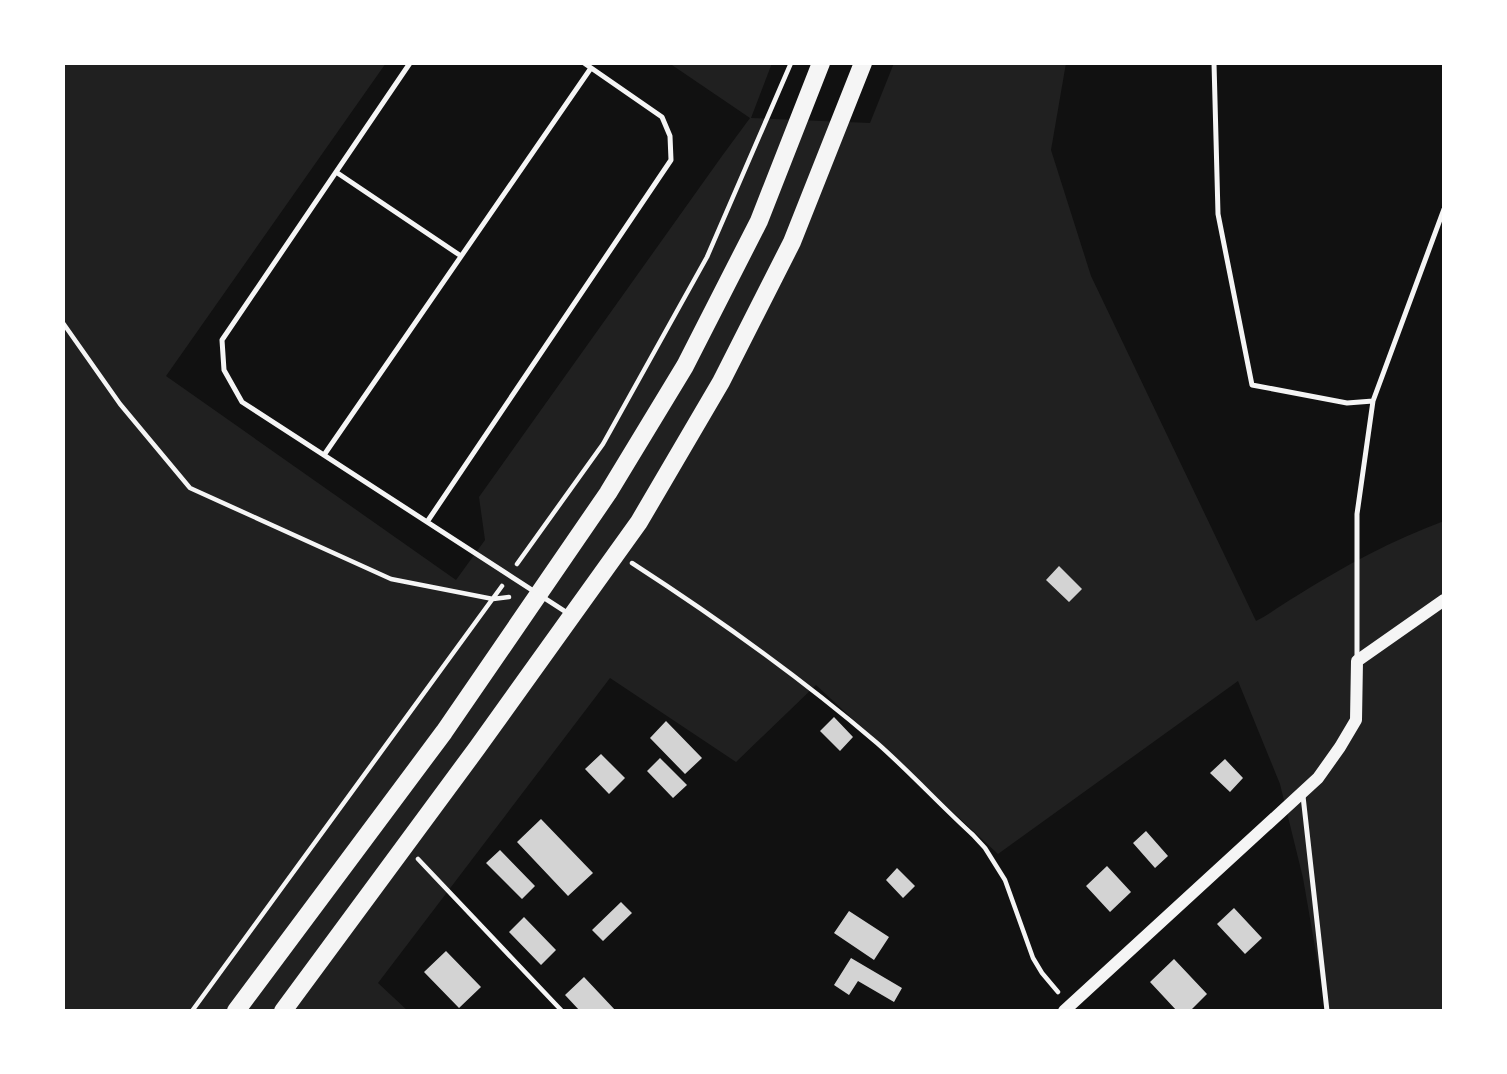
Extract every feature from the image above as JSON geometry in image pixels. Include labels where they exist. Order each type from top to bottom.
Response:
[{"type":"main road","points":[[236,1011],[444,732],[608,493],[685,366],[759,220],[821,63]]},
{"type":"main road","points":[[284,1011],[639,522],[722,382],[792,242],[863,63]]},
{"type":"street","points":[[1068,1008],[1318,778],[1356,720],[1357,661],[1444,600]]},
{"type":"lane","points":[[410,63],[222,340],[224,370],[242,402],[572,616]]},
{"type":"lane","points":[[427,522],[671,160],[670,136],[662,117],[584,63]]},
{"type":"lane","points":[[1214,63],[1218,214],[1252,386],[1347,403],[1373,401]]},
{"type":"lane","points":[[324,455],[591,68]]},
{"type":"lane","points":[[336,172],[460,256]]},
{"type":"lane","points":[[1357,661],[1357,514],[1373,401],[1444,209]]},
{"type":"lane","points":[[1303,792],[1327,1011]]},
{"type":"path","points":[[192,1011],[603,444],[707,257],[791,63]]},
{"type":"path","points":[[63,323],[120,404],[190,488],[391,579],[493,599],[538,594]]},
{"type":"path","points":[[617,553],[699,606],[827,702],[879,745],[973,835],[985,848],[1005,880],[1033,958],[1068,1008]]},
{"type":"path","points":[[406,845],[562,1011]]},
{"type":"shaded area","points":[[63,63],[386,63],[166,376],[456,580],[485,540],[479,497],[750,118],[669,63],[772,63],[751,118],[870,123],[894,63],[1066,63],[1051,150],[1091,276],[1256,621],[1351,564],[1406,536],[1444,521],[1444,1011],[1326,1011],[1303,878],[1280,784],[1238,681],[998,854],[816,685],[736,762],[610,678],[378,983],[408,1011],[63,1011]]},
{"type":"building","points":[[1059,566],[1082,589],[1069,602],[1046,580]]},
{"type":"building","points":[[834,717],[853,737],[840,751],[820,731]]},
{"type":"building","points":[[666,721],[702,758],[685,774],[650,738]]},
{"type":"building","points":[[601,754],[625,778],[609,794],[585,769]]},
{"type":"building","points":[[660,758],[687,785],[673,798],[647,771]]},
{"type":"building","points":[[1225,759],[1243,778],[1230,792],[1210,773]]},
{"type":"building","points":[[541,819],[593,873],[568,896],[517,842]]},
{"type":"building","points":[[1146,831],[1168,856],[1155,868],[1133,843]]},
{"type":"building","points":[[500,850],[535,886],[522,899],[486,863]]},
{"type":"building","points":[[1107,866],[1131,892],[1110,912],[1086,886]]},
{"type":"building","points":[[897,868],[915,886],[903,898],[886,880]]},
{"type":"building","points":[[621,902],[632,913],[603,941],[592,930]]},
{"type":"building","points":[[1234,908],[1262,938],[1245,954],[1217,924]]},
{"type":"building","points":[[849,911],[889,937],[874,960],[834,933]]},
{"type":"building","points":[[524,917],[556,950],[541,965],[509,932]]},
{"type":"building","points":[[446,951],[481,987],[459,1008],[424,972]]},
{"type":"building","points":[[851,958],[902,988],[894,1002],[858,981],[849,995],[834,985]]},
{"type":"building","points":[[1174,959],[1207,994],[1190,1011],[1177,1011],[1150,982]]},
{"type":"building","points":[[584,977],[616,1011],[580,1011],[565,995]]}]
